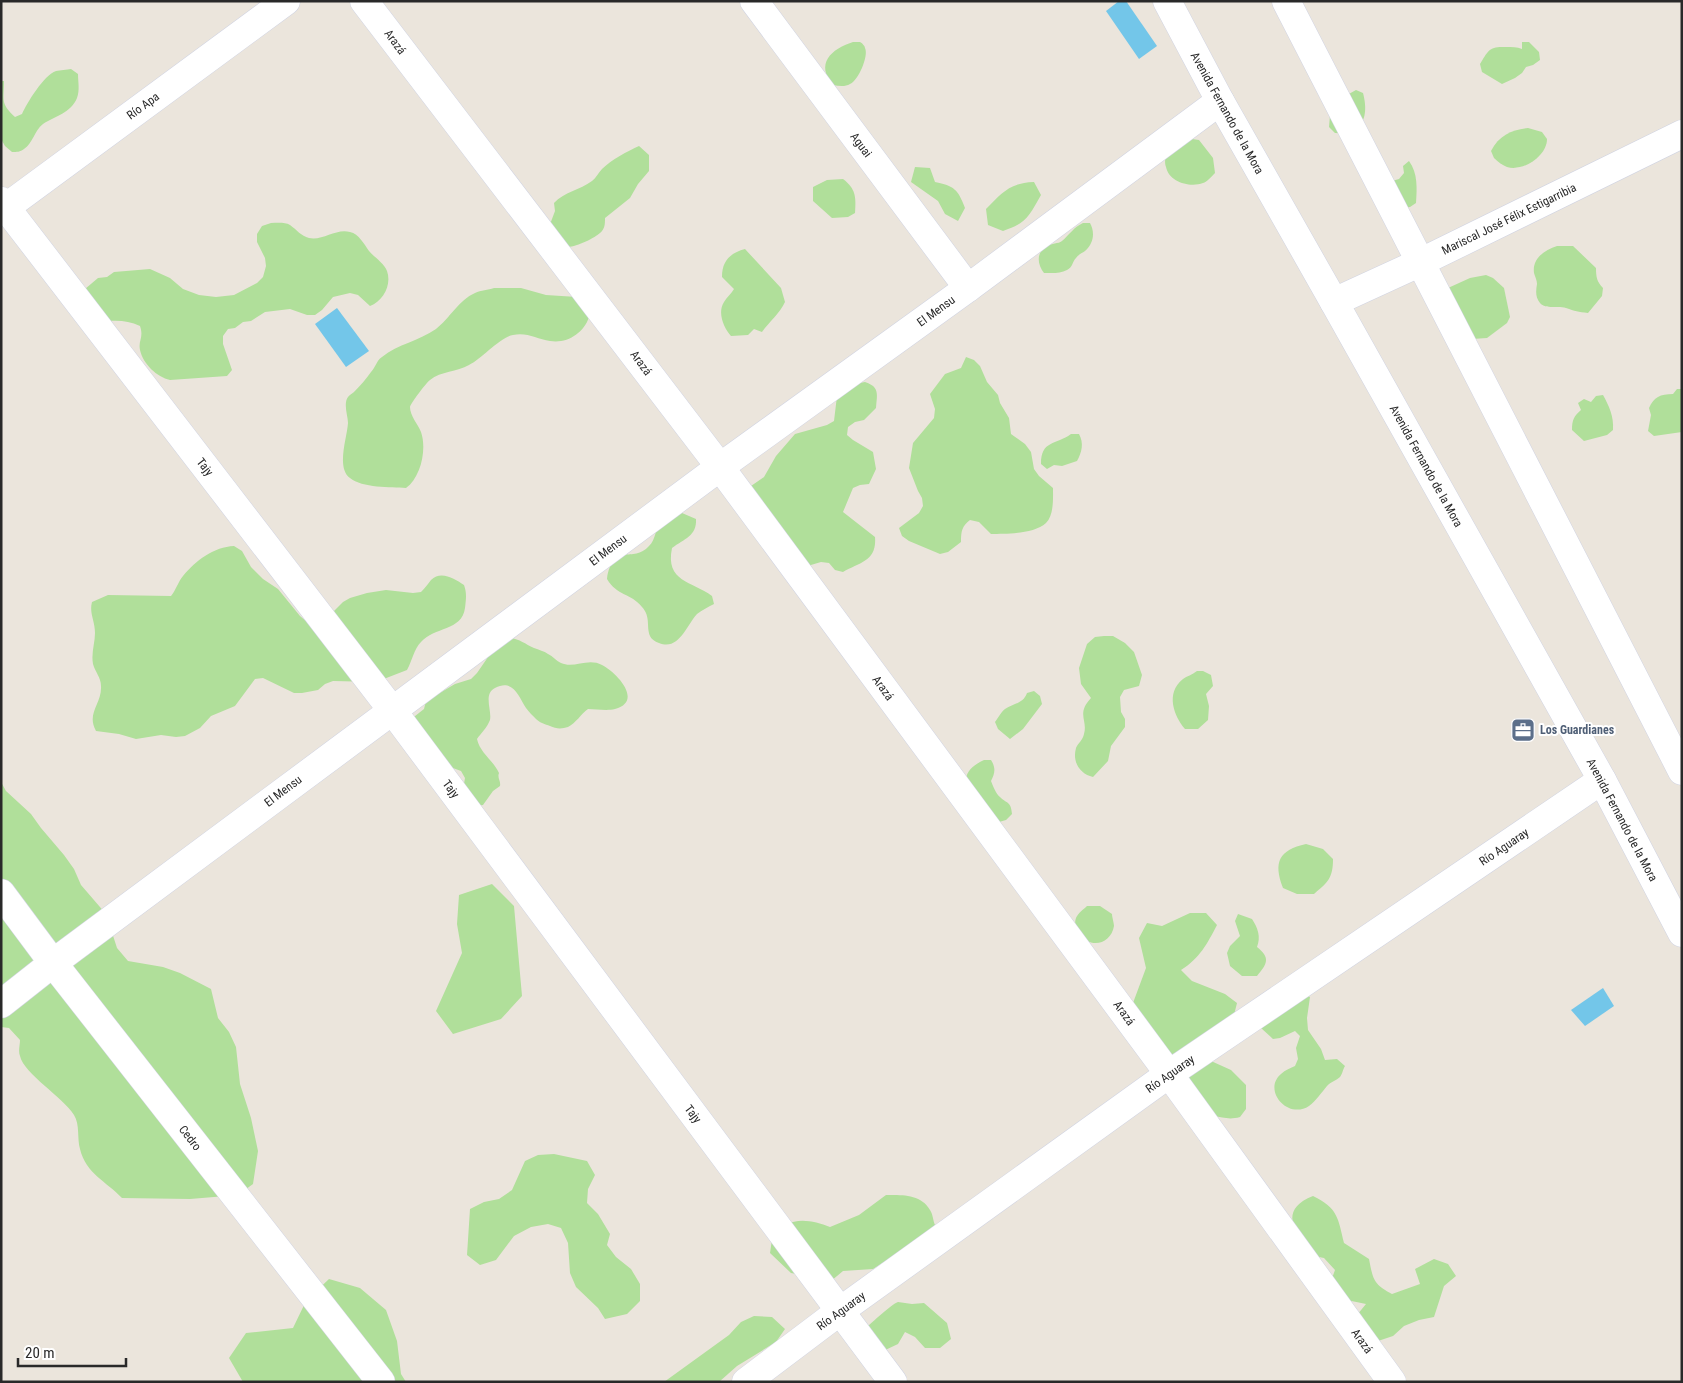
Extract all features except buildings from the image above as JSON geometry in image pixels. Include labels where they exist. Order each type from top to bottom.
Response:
[{"type":"street","name":"Río Apa","points":[[3,207],[286,1]]},
{"type":"street","name":"Arazá","points":[[364,1],[720,467],[1169,1074],[1392,1382]]},
{"type":"street","name":"Aguai","points":[[754,1],[968,288]]},
{"type":"street","name":"Avenida Fernando de la Mora","points":[[1167,1],[1220,102],[1602,780],[1682,932]]},
{"type":"street","points":[[1286,1],[1419,263],[1682,771]]},
{"type":"street","name":"El Mensu","points":[[1,1004],[53,963],[720,467],[968,288],[1220,102]]},
{"type":"street","name":"Mariscal José Félix Estigarribia","points":[[1334,302],[1419,263],[1682,134]]},
{"type":"street","name":"Tajy","points":[[3,207],[392,710],[893,1382]]},
{"type":"street","name":"Río Aguaray","points":[[746,1382],[1169,1074],[1602,780]]},
{"type":"street","name":"Cedro","points":[[1,893],[53,963],[381,1382]]},
{"type":"green space","points":[[853,42],[860,42],[865,47],[866,52],[862,68],[850,84],[844,86],[833,85],[825,70],[828,58],[838,49]]},
{"type":"green space","points":[[1522,42],[1529,42],[1539,52],[1540,60],[1526,67],[1515,78],[1502,84],[1482,72],[1480,64],[1490,50],[1496,47],[1522,49]]},
{"type":"green space","points":[[71,69],[78,74],[78,92],[74,103],[67,111],[43,124],[37,130],[30,144],[24,149],[12,152],[1,139],[1,81],[4,81],[5,104],[15,117],[22,114],[36,90],[46,78],[56,71]]},
{"type":"green space","points":[[1356,90],[1363,93],[1365,110],[1363,121],[1351,132],[1335,133],[1329,127],[1331,104]]},
{"type":"green space","points":[[1528,128],[1542,132],[1547,139],[1546,145],[1539,157],[1527,165],[1513,168],[1503,165],[1494,158],[1491,151],[1502,137],[1511,132]]},
{"type":"green space","points":[[1185,138],[1199,140],[1213,158],[1215,173],[1205,182],[1192,185],[1186,184],[1171,177],[1168,172],[1165,163],[1166,151]]},
{"type":"green space","points":[[639,146],[649,155],[649,171],[638,184],[630,198],[605,218],[604,228],[597,235],[577,245],[567,247],[562,245],[549,227],[555,211],[554,203],[562,196],[592,181],[610,162]]},
{"type":"green space","points":[[1409,161],[1417,187],[1416,203],[1410,207],[1402,208],[1392,181],[1399,179],[1404,173],[1403,166]]},
{"type":"green space","points":[[915,167],[930,168],[935,182],[947,185],[957,192],[965,208],[958,221],[945,214],[938,201],[911,182]]},
{"type":"green space","points":[[843,179],[853,190],[855,213],[848,217],[832,218],[813,201],[813,187],[827,180]]},
{"type":"green space","points":[[1034,182],[1041,195],[1022,222],[1003,231],[988,225],[986,209],[997,198],[1018,184]]},
{"type":"green space","points":[[271,223],[288,224],[309,238],[319,238],[345,231],[356,235],[384,265],[388,276],[385,292],[375,304],[370,306],[358,295],[350,293],[333,297],[315,315],[307,315],[290,309],[265,312],[251,321],[243,322],[235,328],[228,329],[223,336],[223,344],[232,370],[227,376],[170,380],[156,373],[144,360],[140,350],[140,326],[121,321],[101,322],[85,289],[98,278],[107,277],[114,272],[150,269],[170,278],[183,289],[199,295],[216,297],[234,295],[257,283],[263,277],[266,266],[265,258],[257,242],[257,234],[262,226]]},
{"type":"green space","points":[[1083,223],[1090,223],[1093,230],[1092,241],[1088,248],[1077,257],[1067,270],[1058,273],[1044,273],[1039,262],[1041,251],[1049,245],[1062,241]]},
{"type":"green space","points":[[1557,246],[1573,246],[1596,268],[1597,279],[1603,288],[1602,296],[1588,313],[1563,307],[1545,306],[1537,298],[1537,283],[1534,273],[1535,263],[1540,255]]},
{"type":"green space","points":[[745,249],[781,288],[785,302],[762,332],[754,329],[748,335],[731,336],[724,325],[721,311],[724,302],[734,289],[722,277],[722,271],[725,262],[731,255]]},
{"type":"green space","points":[[1486,275],[1493,278],[1504,288],[1510,317],[1507,323],[1487,338],[1472,339],[1448,288],[1470,278]]},
{"type":"green space","points":[[494,288],[521,288],[546,295],[577,297],[589,317],[587,323],[574,336],[563,341],[545,340],[523,334],[508,336],[469,365],[430,380],[410,407],[423,439],[423,454],[416,477],[406,488],[362,484],[350,478],[346,473],[343,460],[348,423],[346,403],[348,396],[363,382],[382,357],[436,329],[469,296]]},
{"type":"green space","points":[[966,357],[974,360],[980,366],[987,382],[998,395],[1000,403],[1009,418],[1011,434],[1025,444],[1031,452],[1034,469],[1053,488],[1053,507],[1049,520],[1041,527],[1020,533],[991,534],[979,522],[970,520],[962,529],[961,542],[948,552],[940,554],[909,541],[902,536],[899,528],[919,513],[923,506],[922,498],[909,468],[913,443],[934,418],[935,409],[930,394],[945,374],[961,368]]},
{"type":"green space","points":[[865,382],[875,389],[877,395],[876,408],[864,420],[855,422],[848,427],[847,435],[873,452],[876,469],[869,484],[853,488],[843,512],[875,537],[875,545],[866,560],[843,572],[835,570],[829,563],[821,562],[804,567],[751,486],[764,477],[776,456],[795,434],[827,425],[834,421],[837,396],[849,385]]},
{"type":"green space","points":[[1677,389],[1682,389],[1682,432],[1654,436],[1648,431],[1651,415],[1649,408],[1658,397],[1673,394]]},
{"type":"green space","points":[[1603,395],[1612,416],[1613,430],[1607,435],[1584,441],[1572,430],[1574,418],[1581,410],[1578,403],[1584,399],[1591,402],[1596,396]]},
{"type":"green space","points":[[1071,434],[1079,434],[1082,441],[1077,461],[1062,466],[1054,465],[1047,469],[1041,464],[1044,451],[1050,444]]},
{"type":"green space","points":[[673,512],[682,513],[696,519],[696,525],[692,533],[672,548],[672,568],[682,579],[712,596],[714,604],[697,614],[677,641],[666,645],[652,639],[645,611],[638,602],[615,589],[607,579],[614,560],[624,555],[643,551],[653,541],[661,521]]},
{"type":"green space","points":[[234,546],[242,551],[251,567],[263,579],[278,589],[307,622],[316,624],[324,621],[343,602],[367,593],[386,590],[421,592],[431,580],[439,576],[448,576],[464,585],[466,593],[465,608],[459,621],[421,642],[407,670],[376,682],[333,681],[325,684],[318,690],[294,693],[263,678],[255,679],[235,706],[211,716],[200,728],[185,736],[161,735],[136,739],[119,734],[96,731],[93,725],[93,714],[101,692],[101,686],[93,660],[95,633],[91,610],[92,602],[108,595],[171,596],[183,576],[206,555],[219,549]]},
{"type":"green space","points":[[1113,636],[1125,643],[1134,652],[1142,675],[1139,686],[1124,690],[1120,697],[1125,727],[1111,746],[1108,761],[1093,777],[1084,773],[1078,767],[1075,758],[1076,748],[1083,738],[1085,729],[1084,708],[1091,698],[1081,684],[1079,668],[1087,644],[1095,637]]},
{"type":"green space","points":[[510,638],[545,652],[559,662],[571,665],[592,662],[602,665],[614,674],[625,687],[627,700],[623,705],[615,709],[588,709],[571,725],[566,728],[559,728],[552,727],[538,720],[527,709],[518,694],[511,687],[506,685],[495,688],[489,694],[490,720],[477,739],[481,748],[499,773],[500,786],[493,791],[483,805],[474,806],[462,795],[465,778],[461,771],[445,765],[410,720],[424,709],[426,701],[455,684],[471,679],[495,647]]},
{"type":"green space","points":[[1197,671],[1203,671],[1211,675],[1213,686],[1206,694],[1209,706],[1208,720],[1198,729],[1185,729],[1175,711],[1173,704],[1174,691],[1183,679]]},
{"type":"green space","points":[[1034,691],[1040,696],[1042,704],[1023,729],[1010,739],[998,729],[995,722],[1005,709],[1021,701],[1027,693]]},
{"type":"green space","points":[[984,760],[991,760],[993,763],[994,773],[991,781],[999,796],[1011,807],[1012,814],[1006,820],[999,822],[966,779],[969,771]]},
{"type":"green space","points":[[1,782],[6,791],[31,814],[64,855],[74,869],[81,885],[106,914],[117,948],[128,961],[163,967],[180,973],[211,989],[218,1018],[229,1032],[236,1047],[240,1084],[251,1118],[258,1151],[253,1184],[238,1195],[190,1199],[122,1198],[87,1165],[80,1149],[77,1123],[74,1115],[23,1063],[19,1054],[20,1040],[9,1028],[1,1027]]},
{"type":"green space","points":[[1306,844],[1323,849],[1333,859],[1332,871],[1326,883],[1314,894],[1297,894],[1283,888],[1279,864],[1284,854]]},
{"type":"green space","points":[[492,884],[514,906],[522,996],[501,1019],[453,1034],[436,1011],[462,953],[457,924],[459,895]]},
{"type":"green space","points":[[1087,906],[1100,906],[1112,914],[1114,926],[1105,941],[1100,943],[1089,942],[1078,931],[1075,924],[1076,918]]},
{"type":"green space","points":[[1190,913],[1206,913],[1217,925],[1198,955],[1181,970],[1192,981],[1225,994],[1237,1003],[1233,1019],[1218,1047],[1166,1055],[1130,1011],[1146,968],[1139,938],[1147,923],[1162,926]]},
{"type":"green space","points":[[1238,914],[1252,919],[1259,936],[1257,947],[1266,958],[1263,968],[1257,976],[1242,976],[1230,966],[1227,953],[1230,946],[1240,936],[1235,921]]},
{"type":"green space","points":[[1303,993],[1310,997],[1307,1018],[1308,1030],[1321,1049],[1325,1060],[1337,1059],[1345,1066],[1340,1077],[1328,1085],[1312,1104],[1301,1109],[1293,1109],[1280,1101],[1274,1088],[1281,1074],[1295,1066],[1298,1059],[1296,1048],[1300,1036],[1295,1031],[1273,1039],[1261,1028],[1257,1021]]},
{"type":"green space","points":[[1211,1061],[1231,1070],[1246,1085],[1246,1109],[1240,1117],[1209,1117],[1179,1076]]},
{"type":"green space","points":[[554,1154],[587,1161],[595,1175],[588,1189],[587,1203],[598,1214],[610,1234],[607,1245],[616,1257],[631,1269],[640,1284],[640,1301],[627,1314],[605,1319],[598,1308],[576,1287],[570,1273],[568,1243],[561,1228],[548,1224],[531,1227],[514,1236],[496,1260],[480,1265],[467,1255],[470,1209],[484,1202],[499,1199],[512,1190],[525,1161],[538,1155]]},
{"type":"green space","points":[[886,1195],[911,1196],[922,1201],[931,1212],[935,1225],[911,1245],[873,1269],[843,1271],[831,1281],[791,1273],[770,1253],[773,1238],[778,1231],[791,1222],[807,1221],[830,1227],[859,1215]]},
{"type":"green space","points":[[1313,1196],[1328,1205],[1336,1215],[1344,1243],[1369,1259],[1377,1284],[1392,1294],[1420,1284],[1415,1269],[1434,1259],[1448,1264],[1456,1276],[1444,1286],[1434,1317],[1404,1326],[1393,1336],[1378,1341],[1357,1315],[1366,1304],[1337,1298],[1330,1284],[1335,1270],[1324,1258],[1309,1255],[1299,1238],[1293,1222],[1293,1214],[1302,1202]]},
{"type":"green space","points":[[329,1279],[360,1288],[386,1310],[397,1341],[401,1374],[406,1382],[243,1382],[229,1358],[246,1333],[293,1328],[306,1301]]},
{"type":"green space","points":[[898,1302],[924,1303],[947,1323],[951,1339],[940,1348],[925,1348],[915,1337],[905,1332],[898,1344],[881,1352],[861,1332]]},
{"type":"green space","points":[[754,1316],[772,1317],[785,1329],[776,1342],[737,1366],[719,1382],[664,1382],[729,1335],[741,1322]]},
{"type":"water","points":[[1119,1],[1126,1],[1157,46],[1139,59],[1106,11]]},
{"type":"water","points":[[337,308],[369,351],[346,367],[315,324]]},
{"type":"water","points":[[1603,988],[1614,1006],[1585,1026],[1571,1010]]},
{"type":"place","name":"Los Guardianes","points":[[1523,730]]}]
